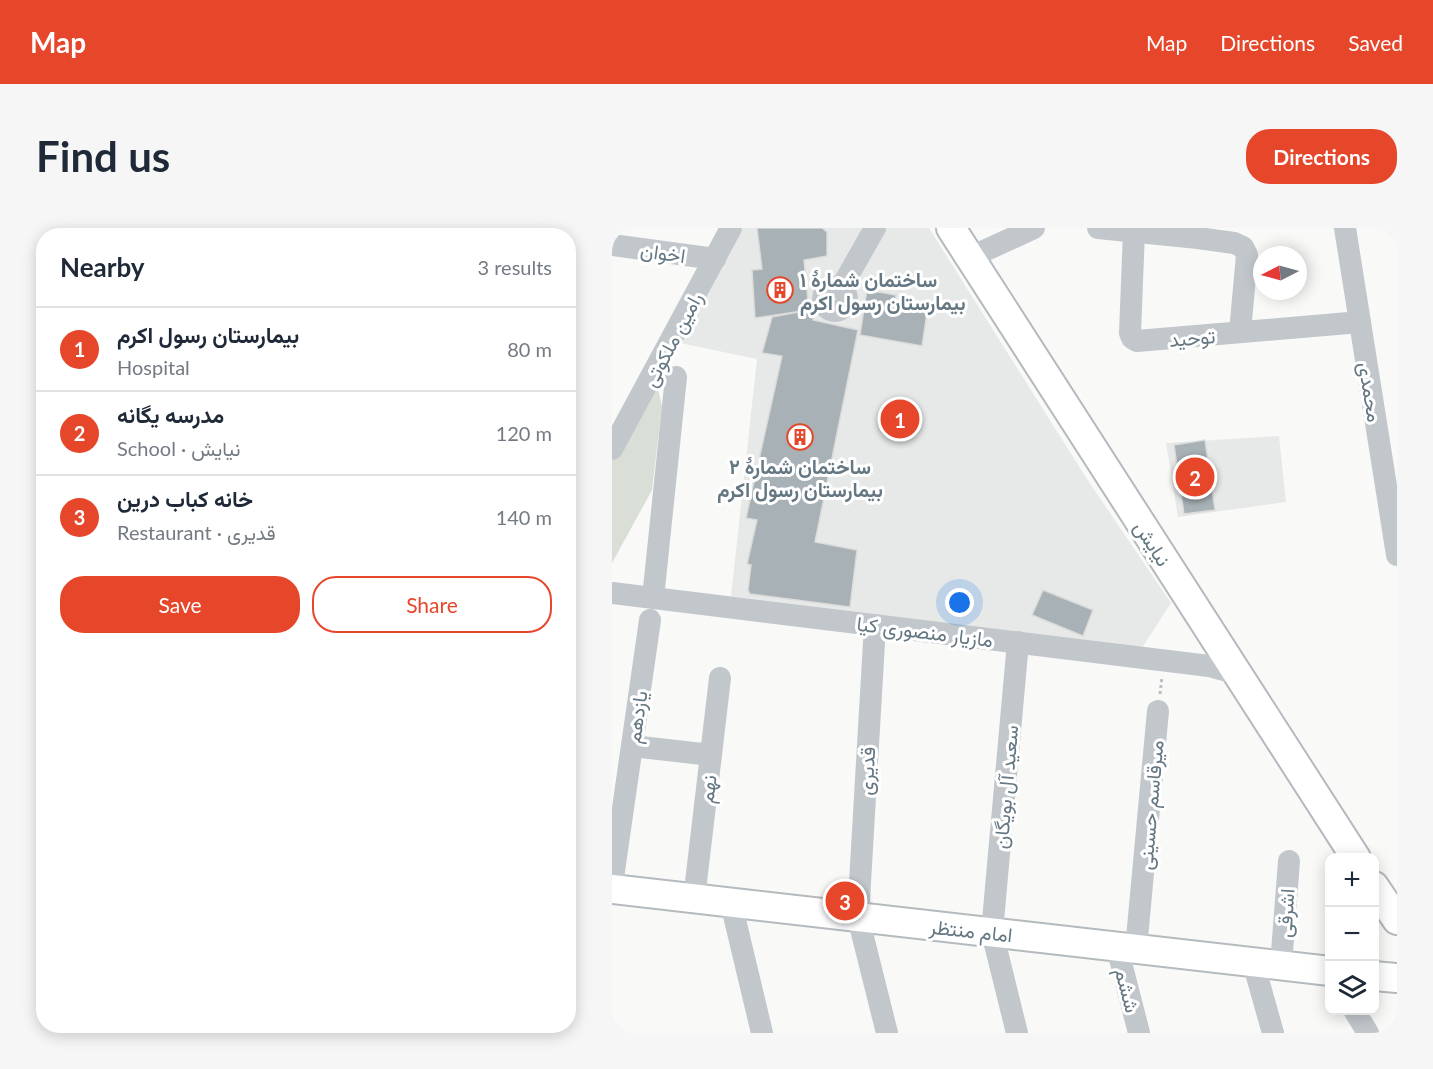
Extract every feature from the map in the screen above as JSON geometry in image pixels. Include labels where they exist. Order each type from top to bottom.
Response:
[{"type":"main road","name":"نیایش","points":[[951,228],[1353,853]]},
{"type":"main road","name":"امام منتظر","points":[[612,889],[1325,971]]},
{"type":"main road","points":[[1379,976],[1397,978]]},
{"type":"street","points":[[715,259],[716,228]]},
{"type":"street","name":"رامین ملکوتی","points":[[612,449],[731,228]]},
{"type":"street","points":[[840,288],[875,228]]},
{"type":"street","points":[[984,250],[1034,228]]},
{"type":"street","points":[[1098,228],[1199,233],[1243,247],[1246,251],[1240,332]]},
{"type":"street","name":"محمدی","points":[[1345,228],[1360,322],[1389,458],[1397,555]]},
{"type":"street","name":"توحید","points":[[1134,231],[1130,333],[1132,338],[1143,341],[1360,322]]},
{"type":"street","name":"اخوان","points":[[612,245],[715,259]]},
{"type":"street","name":"یازدهم","points":[[612,885],[652,609],[676,377]]},
{"type":"street","name":"مازیار منصوری کیا","points":[[612,593],[652,609],[875,625],[1209,666],[1238,674]]},
{"type":"street","name":"قدیری","points":[[875,625],[858,917],[887,1033]]},
{"type":"street","name":"سعید آل بویگان","points":[[1017,1033],[992,932],[1018,642]]},
{"type":"street","name":"نهم","points":[[694,899],[720,678]]},
{"type":"street","name":"میرقاسم حسینی","points":[[1126,948],[1158,711]]},
{"type":"street","points":[[632,746],[711,755]]},
{"type":"street","name":"اشرقی","points":[[1267,964],[1289,861]]},
{"type":"street","points":[[731,903],[762,1033]]},
{"type":"street","name":"ششم","points":[[1126,948],[1139,1033]]},
{"type":"street","points":[[1267,964],[1273,1033]]},
{"type":"street","points":[[1357,1015],[1368,1033]]},
{"type":"path","points":[[1158,711],[1163,660]]},
{"type":"shaded area","points":[[743,228],[929,228],[1087,479],[1171,603],[1142,648],[731,596],[757,359],[680,343]]},
{"type":"shaded area","points":[[656,381],[662,406],[652,490],[612,563],[612,461]]},
{"type":"shaded area","points":[[1279,436],[1286,502],[1178,517],[1166,443]]},
{"type":"building","name":"ساختمان شمارهٔ ۱ بیمارستان رسول اکرم","points":[[757,228],[822,228],[827,232],[827,256],[804,260],[809,310],[755,318],[752,270],[762,269]]},
{"type":"building","points":[[867,290],[896,295],[895,301],[928,306],[922,346],[860,335]]},
{"type":"building","name":"ساختمان شمارهٔ ۲ بیمارستان رسول اکرم","points":[[809,310],[814,312],[813,320],[858,330],[815,542],[857,550],[850,607],[750,594],[748,590],[751,565],[747,564],[757,520],[746,518],[782,356],[762,353],[772,317]]},
{"type":"building","points":[[1205,440],[1215,510],[1184,514],[1174,445]]},
{"type":"building","points":[[1043,590],[1093,610],[1083,636],[1032,615]]},
{"type":"place","name":"ساختمان شمارهٔ ۱ بیمارستان رسول اکرم","points":[[780,290]]},
{"type":"place","name":"بیمارستان رسول اکرم","points":[[900,419]]},
{"type":"place","name":"ساختمان شمارهٔ ۲ بیمارستان رسول اکرم","points":[[800,437]]},
{"type":"place","name":"مدرسه یگانه","points":[[1195,477]]},
{"type":"place","name":"خانه کباب درین","points":[[845,901]]}]
